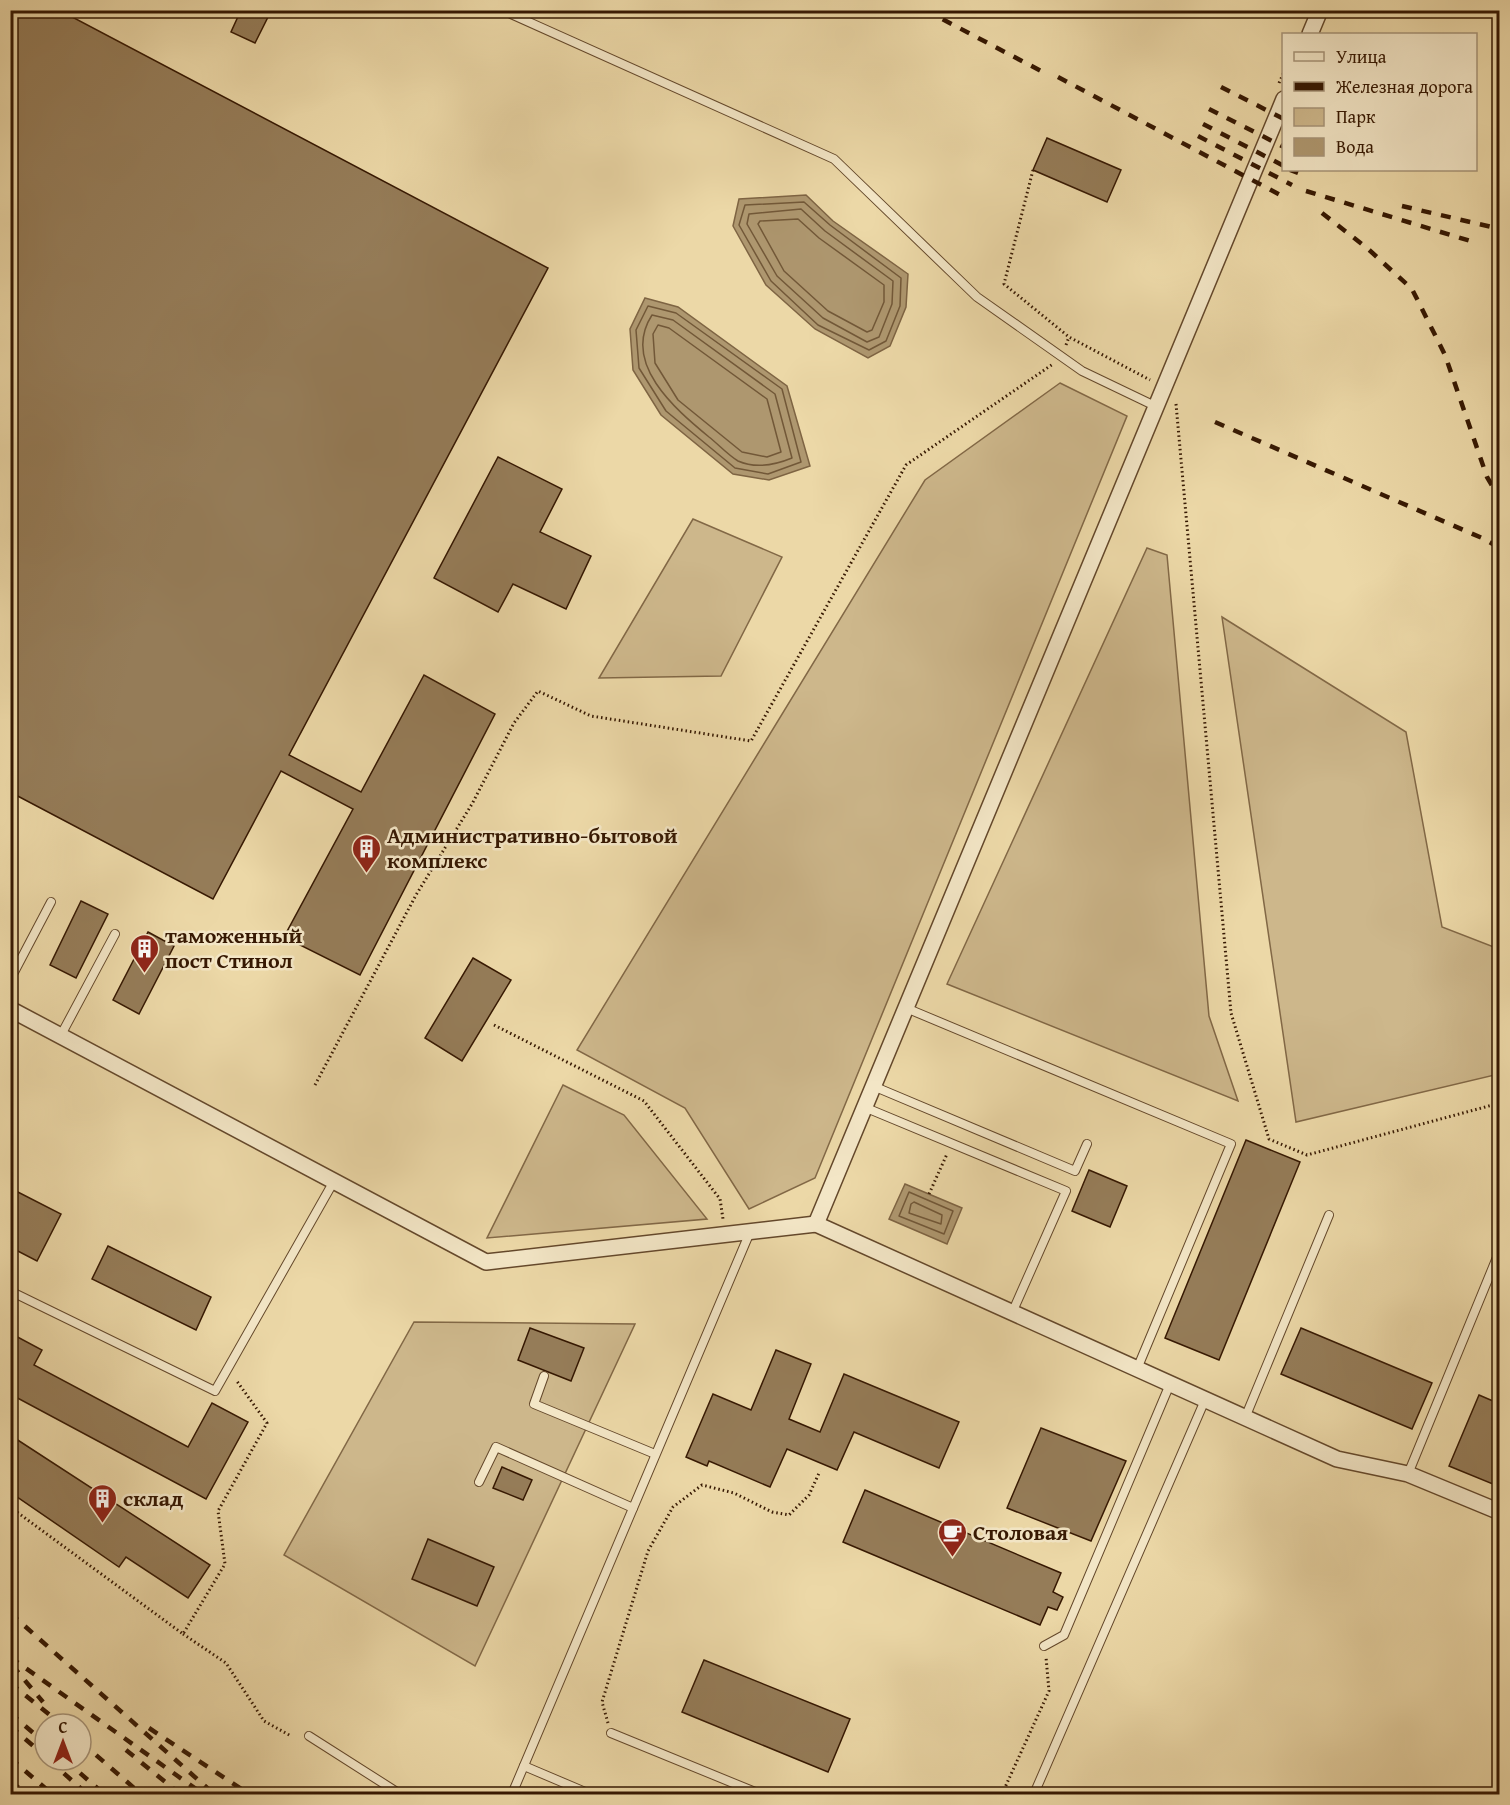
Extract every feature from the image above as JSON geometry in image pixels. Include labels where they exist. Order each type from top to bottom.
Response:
[{"type":"street","points":[[1310,33],[1320,10]]},
{"type":"street","points":[[816,1224],[1155,406],[1279,95]]},
{"type":"street","points":[[10,1009],[486,1262],[816,1224],[1337,1459],[1408,1474],[1500,1512]]},
{"type":"lane","points":[[502,10],[834,159],[977,297],[1082,371],[1155,406]]},
{"type":"lane","points":[[10,980],[51,902]]},
{"type":"lane","points":[[61,1035],[115,934]]},
{"type":"lane","points":[[906,1008],[1231,1144],[1137,1369]]},
{"type":"lane","points":[[873,1086],[1075,1171],[1087,1144]]},
{"type":"lane","points":[[864,1107],[1066,1191],[1012,1313]]},
{"type":"lane","points":[[10,1291],[215,1392],[334,1181]]},
{"type":"lane","points":[[1245,1418],[1329,1215]]},
{"type":"lane","points":[[512,1794],[750,1232]]},
{"type":"lane","points":[[1408,1474],[1500,1250]]},
{"type":"lane","points":[[544,1376],[534,1404],[655,1454]]},
{"type":"lane","points":[[1044,1646],[1064,1635],[1170,1384]]},
{"type":"lane","points":[[1034,1794],[1205,1400]]},
{"type":"lane","points":[[479,1482],[496,1447],[633,1508]]},
{"type":"lane","points":[[611,1733],[760,1794]]},
{"type":"lane","points":[[309,1736],[400,1794]]},
{"type":"lane","points":[[524,1766],[590,1794]]},
{"type":"path","points":[[1033,170],[1004,284],[1069,337],[1150,380],[1155,370]]},
{"type":"path","points":[[315,1085],[416,895],[472,804],[514,723],[538,691],[591,716],[751,741],[906,465],[1062,358],[1069,337]]},
{"type":"path","points":[[1176,404],[1231,1013],[1269,1139],[1307,1155],[1500,1103]]},
{"type":"path","points":[[494,1025],[644,1101],[720,1199],[726,1234]]},
{"type":"path","points":[[929,1194],[951,1143]]},
{"type":"path","points":[[183,1634],[225,1564],[218,1511],[267,1423],[228,1369]]},
{"type":"path","points":[[611,1733],[602,1702],[648,1551],[673,1507],[702,1485],[734,1493],[772,1512],[789,1515],[809,1495],[820,1472]]},
{"type":"path","points":[[10,1507],[226,1663],[264,1721],[291,1736]]},
{"type":"path","points":[[1002,1794],[1049,1691],[1044,1646]]},
{"type":"green space","points":[[1060,383],[1127,416],[815,1178],[749,1209],[685,1108],[577,1050],[925,480]]},
{"type":"green space","points":[[693,519],[782,557],[721,676],[599,678]]},
{"type":"green space","points":[[1147,548],[1167,555],[1209,1016],[1238,1101],[947,984]]},
{"type":"green space","points":[[1222,617],[1406,732],[1442,927],[1499,949],[1499,1074],[1296,1122]]},
{"type":"green space","points":[[563,1085],[624,1115],[707,1219],[487,1238]]},
{"type":"green space","points":[[414,1322],[635,1324],[475,1666],[284,1555]]},
{"type":"water","points":[[806,195],[833,221],[908,274],[906,307],[890,346],[868,358],[815,329],[766,285],[733,226],[739,199]]},
{"type":"water","points":[[645,298],[678,307],[787,386],[810,466],[769,480],[733,474],[661,415],[633,370],[630,329]]},
{"type":"water","points":[[905,1184],[962,1208],[947,1244],[889,1219]]},
{"type":"building","points":[[10,10],[59,10],[548,268],[289,755],[361,792],[424,675],[495,714],[360,975],[284,937],[353,809],[281,771],[213,899],[10,792]]},
{"type":"building","points":[[241,10],[260,10],[269,15],[255,43],[231,32]]},
{"type":"building","points":[[1047,138],[1121,170],[1107,202],[1033,170]]},
{"type":"building","points":[[498,457],[562,489],[540,532],[591,556],[566,609],[513,584],[498,612],[434,578]]},
{"type":"building","points":[[81,901],[108,914],[76,978],[50,965]]},
{"type":"building","name":"таможенный пост Стинол","points":[[148,932],[174,946],[139,1014],[113,1000]]},
{"type":"building","points":[[473,958],[511,980],[462,1061],[425,1038]]},
{"type":"building","points":[[1246,1140],[1300,1162],[1219,1360],[1165,1338]]},
{"type":"building","points":[[1089,1170],[1127,1186],[1110,1227],[1072,1211]]},
{"type":"building","points":[[10,1188],[61,1214],[37,1261],[10,1247]]},
{"type":"building","points":[[108,1246],[211,1297],[196,1330],[92,1279]]},
{"type":"building","points":[[530,1328],[584,1348],[571,1381],[518,1360]]},
{"type":"building","points":[[1301,1328],[1432,1383],[1412,1429],[1281,1374]]},
{"type":"building","points":[[10,1333],[42,1350],[34,1365],[188,1447],[212,1403],[248,1422],[206,1499],[10,1394]]},
{"type":"building","points":[[776,1350],[811,1364],[789,1419],[820,1432],[844,1374],[959,1422],[939,1468],[854,1432],[837,1470],[787,1449],[770,1487],[709,1461],[707,1466],[686,1457],[713,1394],[751,1410]]},
{"type":"building","points":[[1479,1395],[1500,1404],[1500,1487],[1449,1466]]},
{"type":"building","points":[[1041,1428],[1126,1461],[1091,1541],[1007,1508]]},
{"type":"building","name":"склад","points":[[10,1435],[210,1565],[188,1598],[126,1557],[119,1567],[10,1492]]},
{"type":"building","points":[[502,1467],[532,1480],[523,1500],[493,1488]]},
{"type":"building","name":"Столовая","points":[[865,1490],[1061,1573],[1053,1592],[1063,1597],[1057,1610],[1048,1607],[1040,1625],[843,1542]]},
{"type":"building","points":[[428,1539],[494,1567],[477,1606],[412,1579]]},
{"type":"building","points":[[704,1660],[850,1719],[828,1772],[682,1712]]},
{"type":"railway","points":[[925,10],[1041,71]]},
{"type":"railway","points":[[1058,77],[1286,198]]},
{"type":"railway","points":[[1221,87],[1282,118]]},
{"type":"railway","points":[[1209,109],[1282,146]]},
{"type":"railway","points":[[1203,124],[1282,165]]},
{"type":"railway","points":[[1198,136],[1292,185]]},
{"type":"railway","points":[[1293,171],[1298,173]]},
{"type":"railway","points":[[1306,191],[1477,243]]},
{"type":"railway","points":[[1402,206],[1500,229]]},
{"type":"railway","points":[[1322,213],[1367,248],[1412,289],[1445,355],[1487,477],[1500,499]]},
{"type":"railway","points":[[1215,422],[1482,538],[1500,548]]},
{"type":"railway","points":[[10,1613],[214,1794]]},
{"type":"railway","points":[[10,1657],[203,1794]]},
{"type":"railway","points":[[12,1665],[43,1702]]},
{"type":"railway","points":[[10,1683],[46,1712]]},
{"type":"railway","points":[[10,1713],[33,1733]]},
{"type":"railway","points":[[10,1726],[33,1746]]},
{"type":"railway","points":[[149,1728],[249,1794]]},
{"type":"railway","points":[[126,1750],[180,1794]]},
{"type":"railway","points":[[93,1752],[141,1794]]},
{"type":"railway","points":[[10,1758],[52,1794]]},
{"type":"railway","points":[[62,1772],[87,1794]]},
{"type":"railway","points":[[79,1772],[104,1794]]},
{"type":"railway","points":[[10,1782],[29,1794]]},
{"type":"place","name":"Административно-бытовой комплекс","points":[[366,874]]},
{"type":"place","name":"таможенный пост Стинол","points":[[144,974]]},
{"type":"place","name":"склад","points":[[102,1524]]},
{"type":"place","name":"Столовая","points":[[952,1558]]}]
